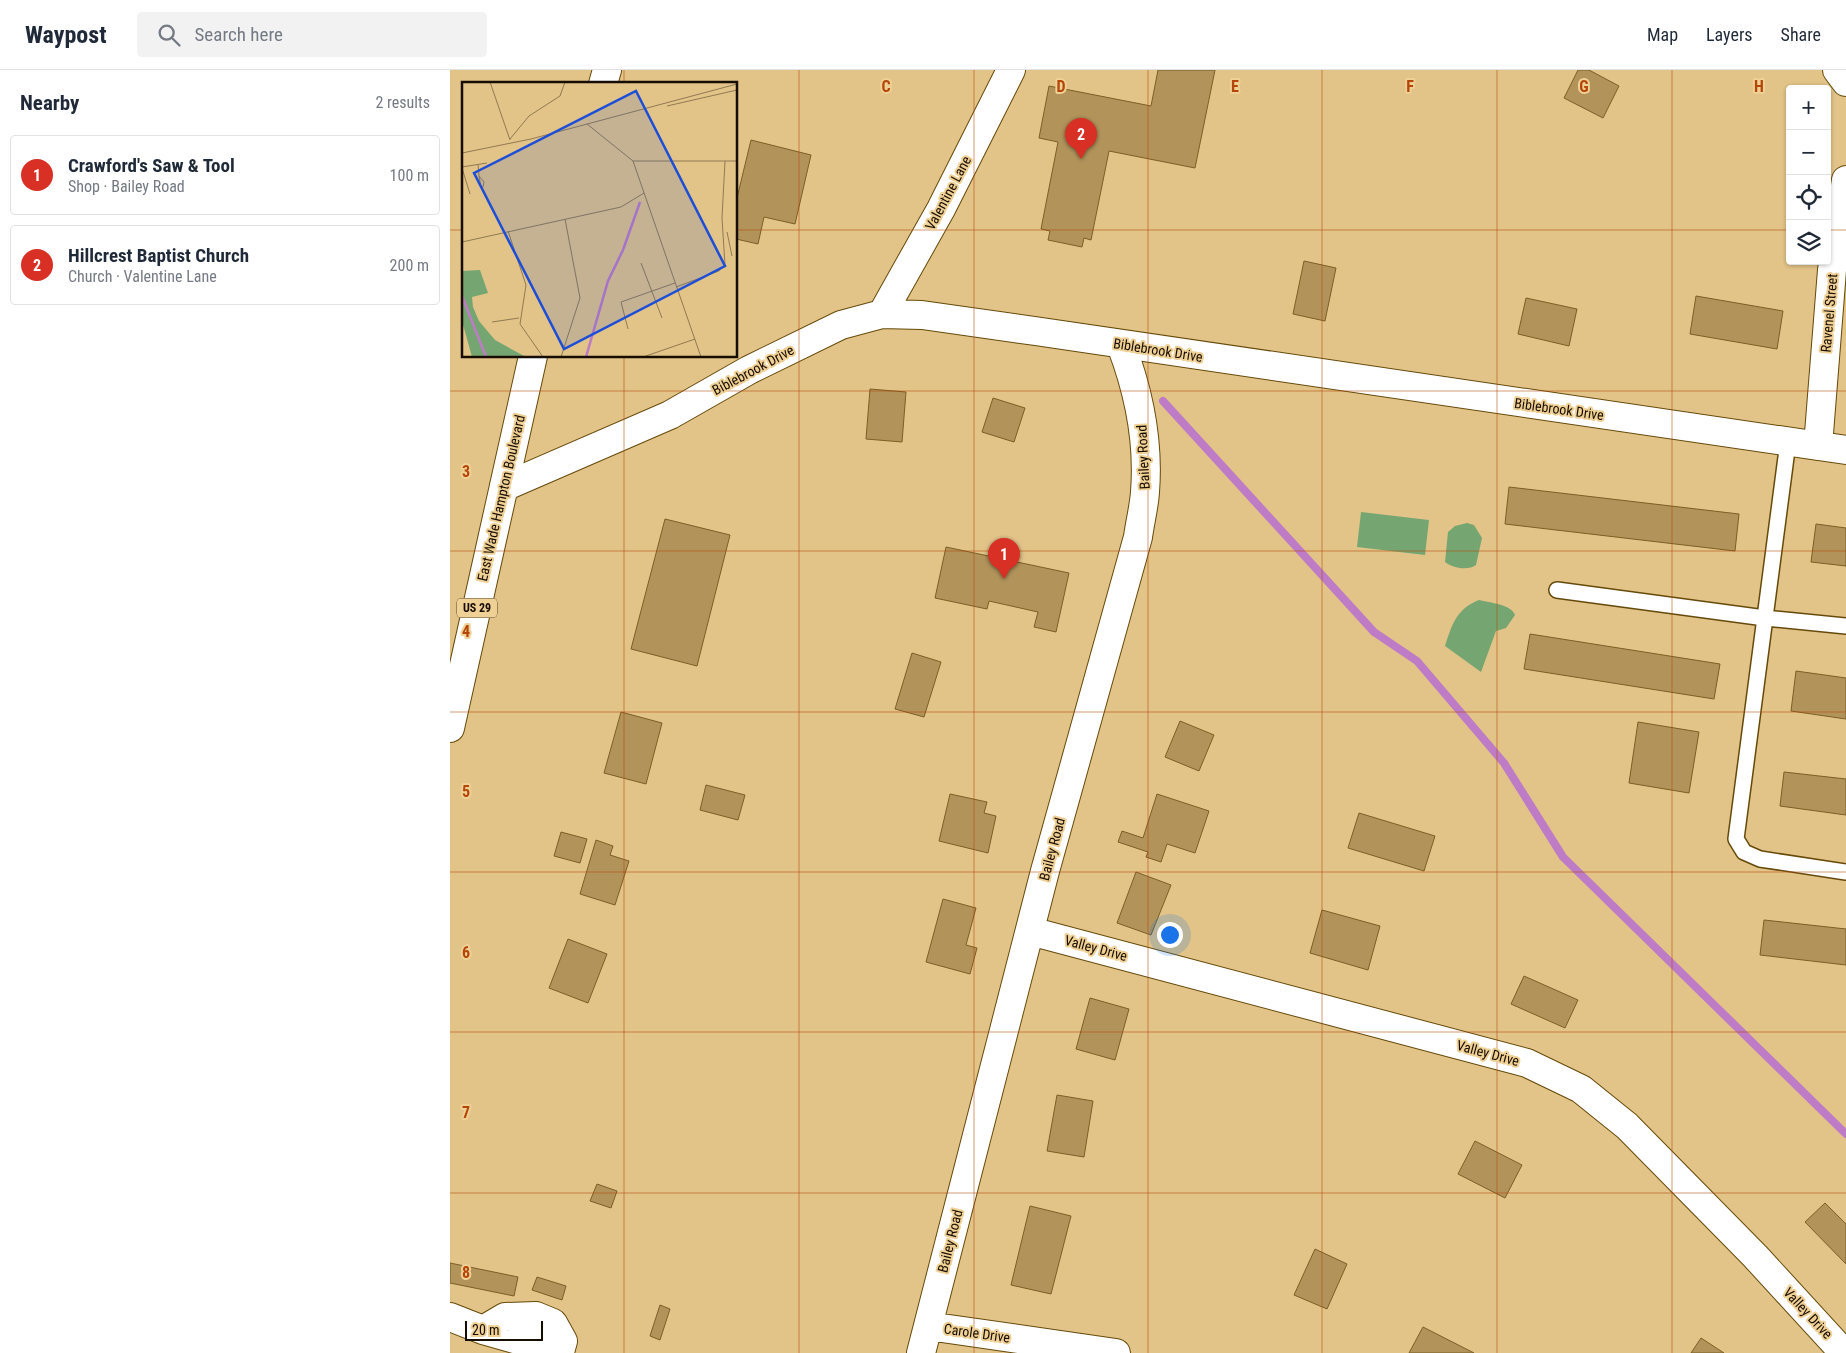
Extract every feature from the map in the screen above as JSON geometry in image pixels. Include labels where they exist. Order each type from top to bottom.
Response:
[{"type":"street","name":"Valentine Lane","points":[[882,314],[941,208],[1011,70]]},
{"type":"street","points":[[1837,70],[1846,82]]},
{"type":"street","name":"Ravenel Street","points":[[1818,446],[1832,270],[1846,180]]},
{"type":"street","name":"Biblebrook Drive","points":[[504,487],[670,415],[749,370],[842,325],[882,314],[922,315],[1846,450]]},
{"type":"street","name":"Bailey Road","points":[[921,1353],[1030,930],[1138,537],[1144,501],[1145,441],[1136,386],[1121,345]]},
{"type":"street","name":"East Wade Hampton Boulevard","points":[[450,728],[533,358]]},
{"type":"street","name":"Valley Drive","points":[[1030,930],[1518,1061],[1555,1075],[1580,1089],[1627,1126],[1755,1256],[1844,1353]]},
{"type":"street","points":[[450,1317],[483,1330]]},
{"type":"street","name":"Carole Drive","points":[[928,1326],[1116,1353]]},
{"type":"lane","points":[[1788,442],[1736,839],[1744,852],[1760,859],[1846,872]]},
{"type":"lane","points":[[1557,590],[1765,618],[1846,626]]},
{"type":"green space","points":[[1361,512],[1429,520],[1425,555],[1357,547]]},
{"type":"green space","points":[[1467,523],[1474,525],[1482,538],[1476,565],[1469,568],[1456,567],[1445,562],[1448,532],[1455,526]]},
{"type":"green space","points":[[1479,600],[1505,606],[1513,611],[1515,615],[1506,628],[1496,631],[1481,672],[1445,646],[1456,618],[1465,608]]},
{"type":"building","points":[[1158,70],[1215,70],[1195,168],[1109,151],[1091,240],[1084,238],[1082,247],[1048,240],[1050,231],[1041,229],[1058,142],[1039,138],[1049,86],[1151,106]]},
{"type":"building","points":[[1578,70],[1589,70],[1619,86],[1603,118],[1564,98]]},
{"type":"building","points":[[751,140],[811,155],[795,224],[764,217],[758,244],[738,239],[738,194]]},
{"type":"building","points":[[1304,261],[1336,268],[1325,321],[1293,314]]},
{"type":"building","points":[[1696,296],[1783,311],[1777,349],[1690,334]]},
{"type":"building","points":[[1526,298],[1577,309],[1569,346],[1518,334]]},
{"type":"building","points":[[870,389],[906,392],[902,442],[866,439]]},
{"type":"building","points":[[993,398],[1025,408],[1014,442],[982,432]]},
{"type":"building","points":[[1509,487],[1739,514],[1735,551],[1505,524]]},
{"type":"building","points":[[665,519],[730,535],[697,666],[631,649]]},
{"type":"building","points":[[1816,524],[1846,528],[1846,566],[1811,562]]},
{"type":"building","points":[[946,547],[1069,573],[1056,632],[1034,627],[1038,612],[989,601],[987,609],[935,598]]},
{"type":"building","points":[[1530,634],[1720,664],[1714,699],[1524,669]]},
{"type":"building","points":[[912,653],[941,662],[924,717],[895,709]]},
{"type":"building","points":[[1796,671],[1846,678],[1846,719],[1791,711]]},
{"type":"building","points":[[621,712],[662,723],[646,784],[604,773]]},
{"type":"building","points":[[1180,721],[1214,735],[1199,771],[1165,757]]},
{"type":"building","points":[[1638,722],[1699,732],[1689,793],[1629,783]]},
{"type":"building","points":[[1784,772],[1846,779],[1846,815],[1780,806]]},
{"type":"building","points":[[706,785],[745,795],[738,820],[700,810]]},
{"type":"building","points":[[950,794],[987,802],[984,813],[996,816],[988,853],[939,841]]},
{"type":"building","points":[[1157,794],[1209,811],[1195,853],[1167,844],[1161,862],[1146,857],[1148,852],[1118,842],[1122,831],[1143,838]]},
{"type":"building","points":[[1359,813],[1435,836],[1424,871],[1348,848]]},
{"type":"building","points":[[561,832],[587,839],[580,863],[554,856]]},
{"type":"building","points":[[596,840],[613,846],[610,855],[629,861],[615,905],[580,894]]},
{"type":"building","points":[[1136,872],[1171,885],[1151,935],[1117,923]]},
{"type":"building","points":[[943,899],[976,908],[966,945],[977,948],[970,974],[926,962]]},
{"type":"building","points":[[1322,910],[1380,926],[1368,970],[1310,953]]},
{"type":"building","points":[[1764,920],[1846,929],[1846,965],[1760,955]]},
{"type":"building","points":[[568,939],[607,954],[588,1003],[549,988]]},
{"type":"building","points":[[1524,976],[1578,1000],[1565,1028],[1511,1004]]},
{"type":"building","points":[[1090,998],[1129,1009],[1115,1060],[1076,1049]]},
{"type":"building","points":[[1057,1095],[1093,1101],[1084,1157],[1047,1151]]},
{"type":"building","points":[[1475,1141],[1522,1165],[1505,1198],[1458,1174]]},
{"type":"building","points":[[597,1184],[617,1191],[611,1208],[590,1201]]},
{"type":"building","points":[[1825,1203],[1846,1224],[1846,1264],[1805,1222]]},
{"type":"building","points":[[1030,1206],[1071,1216],[1051,1294],[1011,1285]]},
{"type":"building","points":[[1315,1249],[1347,1264],[1327,1309],[1294,1295]]},
{"type":"building","points":[[450,1263],[518,1277],[514,1296],[450,1283]]},
{"type":"building","points":[[537,1277],[566,1286],[562,1300],[532,1290]]},
{"type":"building","points":[[660,1305],[670,1309],[660,1340],[650,1336]]},
{"type":"building","points":[[1423,1327],[1474,1353],[1409,1353]]},
{"type":"building","points":[[1701,1338],[1724,1353],[1691,1353]]},
{"type":"waterway","points":[[1163,401],[1374,632],[1417,661],[1504,763],[1563,857],[1846,1134]]},
{"type":"place","name":"Hillcrest Baptist Church","points":[[1081,159]]},
{"type":"place","name":"Crawford's Saw & Tool","points":[[1004,579]]}]
